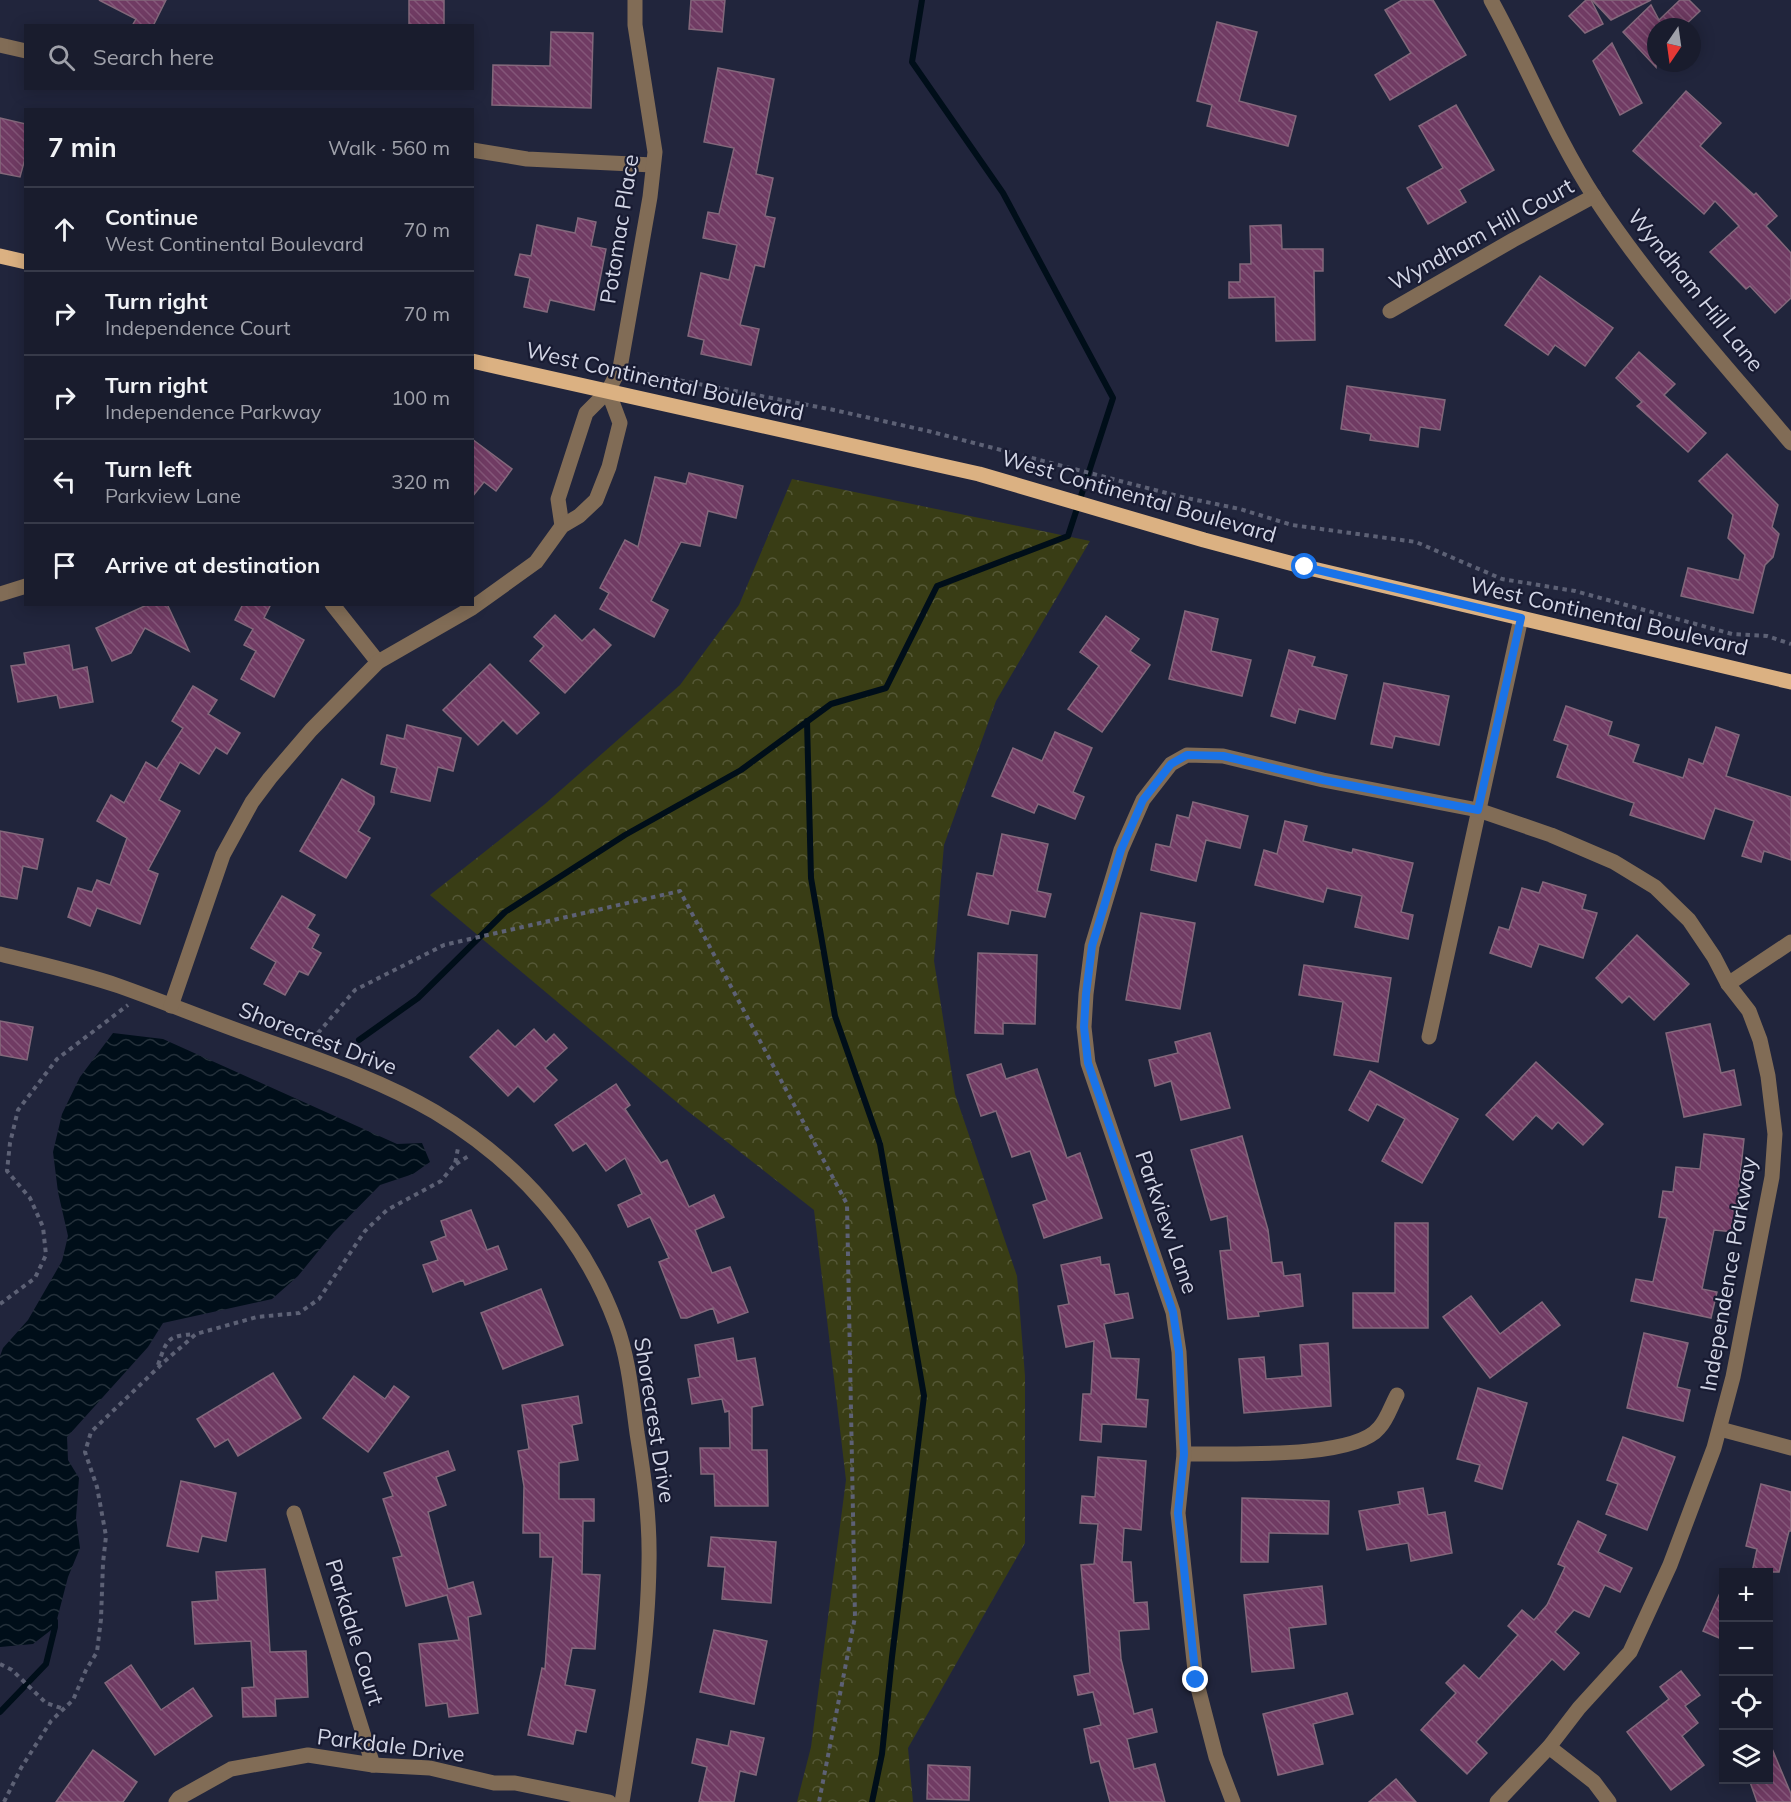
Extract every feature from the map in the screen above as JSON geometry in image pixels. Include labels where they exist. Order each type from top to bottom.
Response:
[{"type":"main road","points":[[0,256],[24,262]]},
{"type":"main road","name":"West Continental Boulevard","points":[[474,361],[1000,480],[1305,567],[1791,682]]},
{"type":"street","name":"Potomac Place","points":[[562,525],[558,499],[586,413],[608,391],[620,368],[650,197],[655,152],[635,25],[635,0]]},
{"type":"street","name":"Wyndham Hill Lane","points":[[1491,0],[1565,147],[1594,196],[1639,262],[1791,443]]},
{"type":"street","points":[[0,45],[24,51]]},
{"type":"street","points":[[474,150],[527,159],[653,165]]},
{"type":"street","name":"Wyndham Hill Court","points":[[1390,311],[1594,196]]},
{"type":"street","points":[[171,1006],[223,855],[242,819],[270,778],[304,738],[378,662],[472,608],[536,562],[562,525],[579,516],[596,500],[609,467],[620,423],[608,391]]},
{"type":"street","points":[[0,594],[24,587]]},
{"type":"street","points":[[334,606],[378,662]]},
{"type":"street","points":[[1429,1037],[1521,618]]},
{"type":"street","name":"Independence Parkway","points":[[1187,755],[1223,756],[1323,780],[1478,810],[1551,835],[1614,862],[1654,888],[1689,921],[1714,957],[1728,984],[1749,1011],[1760,1041],[1768,1077],[1775,1134],[1772,1177],[1733,1377],[1720,1429],[1670,1565],[1630,1652],[1579,1708],[1549,1747],[1497,1802]]},
{"type":"street","name":"Parkview Lane","points":[[1187,755],[1171,764],[1143,800],[1121,850],[1092,946],[1084,1027],[1088,1063],[1173,1312],[1179,1352],[1184,1454],[1178,1513],[1196,1680],[1216,1757],[1233,1802]]},
{"type":"street","points":[[1728,984],[1791,942]]},
{"type":"street","name":"Shorecrest Drive","points":[[0,954],[118,986],[301,1053],[382,1086],[433,1111],[462,1130],[522,1178],[556,1215],[599,1284],[617,1326],[629,1376],[646,1494],[649,1562],[643,1674],[622,1802]]},
{"type":"street","points":[[1184,1454],[1322,1451],[1352,1444],[1366,1439],[1380,1428],[1396,1395]]},
{"type":"street","points":[[1720,1429],[1791,1448]]},
{"type":"street","name":"Parkdale Court","points":[[294,1513],[373,1765]]},
{"type":"street","points":[[1549,1747],[1594,1782],[1610,1802]]},
{"type":"street","name":"Parkdale Drive","points":[[176,1802],[179,1798],[231,1768],[308,1755],[373,1765],[430,1768],[494,1783],[515,1783],[609,1802]]},
{"type":"path","points":[[620,368],[834,410],[1182,497],[1240,509],[1292,525],[1416,542],[1502,579],[1575,591],[1732,634],[1767,636],[1791,644]]},
{"type":"path","points":[[301,1053],[355,990],[444,945],[680,891],[848,1204],[855,1617],[819,1802]]},
{"type":"path","points":[[0,1304],[35,1278],[46,1255],[43,1227],[30,1198],[7,1171],[10,1143],[18,1110],[57,1059],[140,995]]},
{"type":"path","points":[[157,1368],[166,1344],[176,1335],[196,1334],[257,1317],[299,1313],[319,1299],[365,1231],[387,1210],[441,1181],[455,1164],[462,1130]]},
{"type":"path","points":[[4,1802],[21,1768],[51,1722],[73,1700],[97,1652],[106,1536],[97,1487],[85,1452],[91,1432],[196,1334]]},
{"type":"path","points":[[0,1664],[16,1675],[46,1703],[64,1709]]},
{"type":"green space","points":[[792,479],[1090,541],[996,701],[944,845],[934,961],[955,1094],[1017,1276],[1025,1376],[1025,1543],[908,1748],[913,1802],[797,1802],[811,1747],[846,1480],[814,1210],[685,1109],[430,895],[545,804],[680,685],[739,605]]},
{"type":"water","points":[[113,1033],[163,1039],[397,1144],[422,1143],[430,1162],[413,1174],[380,1185],[333,1233],[298,1276],[272,1299],[163,1323],[148,1347],[67,1437],[68,1460],[79,1478],[76,1518],[80,1548],[68,1577],[55,1627],[33,1644],[0,1647],[0,1356],[3,1348],[28,1320],[62,1261],[68,1236],[58,1192],[53,1152],[62,1114],[80,1077]]},
{"type":"building","points":[[99,0],[166,0],[154,24],[133,24],[136,19]]},
{"type":"building","points":[[409,0],[444,0],[444,24],[409,24]]},
{"type":"building","points":[[691,0],[725,0],[722,32],[689,29]]},
{"type":"building","points":[[1402,0],[1433,0],[1466,55],[1390,100],[1375,75],[1411,53],[1385,10]]},
{"type":"building","points":[[1586,0],[1591,0],[1603,24],[1585,33],[1569,16]]},
{"type":"building","points":[[1592,0],[1651,0],[1611,20]]},
{"type":"building","points":[[1680,0],[1689,0],[1700,11],[1693,18],[1661,18]]},
{"type":"building","points":[[1651,5],[1658,18],[1647,18],[1647,57],[1623,32]]},
{"type":"building","points":[[1217,22],[1257,32],[1239,101],[1296,116],[1288,146],[1207,126],[1212,105],[1197,101]]},
{"type":"building","points":[[551,32],[593,33],[591,108],[492,105],[493,65],[550,66]]},
{"type":"building","points":[[1612,43],[1642,103],[1620,115],[1593,61]]},
{"type":"building","points":[[718,68],[774,79],[756,174],[773,178],[765,216],[775,218],[764,267],[755,265],[740,325],[759,329],[751,365],[701,354],[704,340],[688,336],[701,273],[729,280],[737,245],[703,238],[708,212],[719,214],[734,148],[704,142]]},
{"type":"building","points":[[1686,91],[1721,123],[1700,146],[1754,195],[1756,193],[1777,216],[1766,226],[1791,253],[1791,298],[1775,313],[1750,286],[1746,289],[1710,252],[1739,226],[1715,201],[1704,214],[1633,151]]},
{"type":"building","points":[[1456,105],[1494,170],[1459,190],[1466,202],[1428,224],[1407,188],[1443,168],[1419,126]]},
{"type":"building","points":[[0,118],[24,124],[24,162],[20,177],[0,173]]},
{"type":"building","points":[[578,218],[596,222],[591,246],[606,249],[594,310],[550,300],[547,312],[524,307],[530,278],[515,275],[520,254],[531,256],[537,225],[575,233]]},
{"type":"building","points":[[1281,225],[1282,249],[1323,249],[1323,271],[1314,271],[1315,340],[1276,341],[1275,297],[1229,298],[1229,282],[1240,282],[1240,264],[1251,264],[1250,226]]},
{"type":"building","points":[[1540,276],[1613,328],[1585,366],[1555,345],[1548,355],[1505,325]]},
{"type":"building","points":[[1639,352],[1675,384],[1664,395],[1706,433],[1688,452],[1637,406],[1642,402],[1616,378]]},
{"type":"building","points":[[1347,386],[1445,400],[1440,430],[1420,427],[1418,447],[1370,440],[1371,434],[1341,429]]},
{"type":"building","points":[[474,440],[512,469],[496,491],[484,482],[474,494]]},
{"type":"building","points":[[1727,454],[1778,505],[1772,527],[1779,534],[1773,557],[1765,565],[1753,613],[1681,596],[1688,568],[1739,580],[1745,555],[1728,538],[1733,515],[1699,481]]},
{"type":"building","points":[[689,473],[743,486],[736,518],[708,511],[700,546],[681,542],[651,601],[668,610],[654,637],[600,609],[609,593],[600,588],[625,540],[638,547],[655,477],[686,484]]},
{"type":"building","points":[[145,606],[168,606],[189,651],[145,628],[131,653],[112,661],[96,628]]},
{"type":"building","points":[[242,606],[270,606],[264,618],[304,640],[274,697],[241,679],[256,651],[244,645],[253,629],[235,620]]},
{"type":"building","points":[[1185,611],[1218,619],[1211,651],[1251,660],[1242,696],[1169,679]]},
{"type":"building","points":[[555,615],[582,641],[594,629],[611,645],[565,693],[530,661],[544,646],[534,637]]},
{"type":"building","points":[[1106,616],[1139,639],[1130,651],[1150,665],[1102,732],[1068,709],[1099,666],[1080,652]]},
{"type":"building","points":[[69,645],[73,670],[87,667],[93,702],[60,708],[57,695],[18,702],[11,666],[26,664],[24,653]]},
{"type":"building","points":[[1289,650],[1315,657],[1312,666],[1347,675],[1335,719],[1299,709],[1295,723],[1271,716]]},
{"type":"building","points":[[490,664],[539,713],[517,734],[503,720],[478,745],[443,710]]},
{"type":"building","points":[[1384,683],[1449,696],[1439,745],[1395,736],[1392,748],[1371,744]]},
{"type":"building","points":[[193,686],[217,700],[208,714],[240,733],[227,754],[216,747],[199,774],[180,762],[159,800],[180,811],[148,870],[158,874],[140,924],[97,908],[90,926],[68,917],[78,888],[92,892],[97,880],[110,885],[127,838],[97,821],[111,795],[124,803],[146,762],[157,769],[183,728],[172,721]]},
{"type":"building","points":[[1566,706],[1612,722],[1608,735],[1639,745],[1633,762],[1683,778],[1689,759],[1703,764],[1716,727],[1739,735],[1726,776],[1791,797],[1791,860],[1764,851],[1761,862],[1742,856],[1754,821],[1715,808],[1704,839],[1630,815],[1634,803],[1557,777],[1568,745],[1554,740]]},
{"type":"building","points":[[407,725],[461,738],[453,771],[438,767],[430,801],[391,792],[397,768],[381,764],[387,735],[404,739]]},
{"type":"building","points":[[1055,732],[1092,748],[1073,792],[1084,797],[1075,819],[1038,804],[1034,813],[992,796],[1013,748],[1042,761]]},
{"type":"building","points":[[342,779],[374,797],[374,804],[358,831],[370,838],[346,878],[300,851]]},
{"type":"building","points":[[1193,802],[1248,816],[1240,848],[1206,840],[1196,881],[1151,870],[1156,844],[1170,847],[1177,815],[1189,818]]},
{"type":"building","points":[[1285,821],[1307,826],[1303,841],[1352,853],[1353,849],[1413,863],[1401,912],[1413,915],[1408,939],[1355,927],[1362,896],[1327,888],[1323,902],[1255,885],[1264,850],[1277,854]]},
{"type":"building","points":[[0,831],[43,839],[37,869],[23,866],[17,899],[0,896]]},
{"type":"building","points":[[1002,834],[1048,844],[1037,891],[1051,894],[1045,917],[1011,910],[1008,924],[968,915],[977,873],[993,876]]},
{"type":"building","points":[[1543,882],[1586,895],[1582,909],[1597,913],[1583,958],[1539,944],[1531,967],[1490,953],[1499,927],[1509,930],[1522,888],[1539,893]]},
{"type":"building","points":[[282,896],[315,915],[307,928],[319,935],[312,948],[321,953],[308,975],[299,971],[285,995],[264,984],[276,962],[251,948]]},
{"type":"building","points":[[1141,913],[1195,923],[1180,1009],[1126,1000]]},
{"type":"building","points":[[1637,935],[1689,984],[1654,1020],[1629,996],[1622,1003],[1596,978]]},
{"type":"building","points":[[978,953],[1037,955],[1035,1024],[1003,1023],[1003,1034],[975,1033]]},
{"type":"building","points":[[1304,965],[1391,978],[1378,1062],[1334,1055],[1343,1002],[1299,995]]},
{"type":"building","points":[[0,1021],[33,1027],[27,1060],[0,1055]]},
{"type":"building","points":[[1710,1024],[1721,1073],[1734,1070],[1741,1105],[1684,1117],[1666,1033]]},
{"type":"building","points":[[534,1029],[546,1042],[554,1034],[567,1048],[545,1068],[557,1080],[534,1102],[518,1086],[508,1096],[470,1057],[498,1030],[515,1047]]},
{"type":"building","points":[[1210,1033],[1230,1108],[1181,1120],[1171,1081],[1155,1086],[1149,1060],[1178,1053],[1175,1042]]},
{"type":"building","points":[[1536,1062],[1603,1124],[1583,1145],[1558,1122],[1552,1129],[1536,1115],[1513,1140],[1486,1115]]},
{"type":"building","points":[[1001,1064],[1006,1079],[1037,1069],[1067,1158],[1080,1153],[1102,1218],[1044,1238],[1033,1205],[1047,1200],[1030,1151],[1012,1157],[996,1111],[981,1116],[967,1075]]},
{"type":"building","points":[[1370,1071],[1458,1119],[1422,1183],[1382,1161],[1405,1119],[1377,1104],[1368,1121],[1349,1110]]},
{"type":"building","points":[[616,1084],[630,1105],[625,1109],[661,1163],[667,1160],[689,1207],[714,1195],[724,1217],[695,1230],[712,1273],[730,1267],[748,1312],[718,1323],[713,1308],[681,1318],[659,1262],[669,1258],[650,1217],[628,1227],[618,1205],[642,1194],[625,1158],[606,1171],[586,1143],[573,1151],[555,1125]]},
{"type":"building","points":[[1704,1134],[1744,1139],[1734,1232],[1714,1230],[1702,1289],[1717,1292],[1711,1318],[1631,1301],[1636,1279],[1653,1282],[1667,1218],[1659,1217],[1663,1191],[1673,1192],[1676,1167],[1700,1169]]},
{"type":"building","points":[[1242,1136],[1268,1230],[1272,1263],[1282,1262],[1284,1276],[1300,1274],[1303,1306],[1258,1312],[1259,1316],[1228,1319],[1220,1251],[1231,1250],[1227,1216],[1211,1220],[1191,1150]]},
{"type":"building","points":[[471,1210],[487,1250],[498,1246],[507,1269],[465,1285],[463,1280],[433,1292],[423,1265],[438,1260],[431,1242],[446,1236],[441,1221]]},
{"type":"building","points":[[1395,1223],[1428,1223],[1428,1328],[1353,1328],[1353,1293],[1395,1293]]},
{"type":"building","points":[[1100,1257],[1101,1265],[1109,1264],[1115,1295],[1128,1293],[1133,1318],[1104,1324],[1111,1358],[1139,1359],[1136,1399],[1148,1400],[1146,1427],[1102,1424],[1101,1442],[1080,1440],[1083,1394],[1091,1394],[1094,1341],[1066,1347],[1058,1306],[1069,1304],[1061,1265]]},
{"type":"building","points":[[541,1289],[563,1345],[503,1369],[481,1313]]},
{"type":"building","points":[[1471,1296],[1500,1334],[1542,1302],[1560,1325],[1490,1378],[1443,1317]]},
{"type":"building","points":[[1644,1333],[1688,1343],[1677,1387],[1690,1390],[1683,1421],[1627,1408]]},
{"type":"building","points":[[733,1338],[737,1361],[755,1358],[763,1405],[752,1407],[752,1450],[767,1450],[768,1506],[715,1506],[714,1474],[701,1474],[700,1448],[730,1448],[729,1411],[725,1412],[722,1399],[692,1404],[688,1379],[700,1377],[695,1345]]},
{"type":"building","points":[[1328,1343],[1331,1406],[1244,1413],[1239,1359],[1264,1357],[1266,1379],[1302,1376],[1300,1345]]},
{"type":"building","points":[[273,1373],[301,1418],[238,1456],[228,1439],[215,1447],[197,1419]]},
{"type":"building","points":[[354,1376],[385,1399],[394,1386],[409,1397],[368,1452],[323,1418]]},
{"type":"building","points":[[1478,1388],[1527,1403],[1502,1489],[1475,1481],[1480,1465],[1457,1459]]},
{"type":"building","points":[[578,1396],[582,1423],[572,1425],[578,1460],[559,1463],[559,1499],[594,1499],[594,1521],[583,1521],[582,1574],[600,1575],[595,1649],[572,1648],[565,1685],[595,1690],[586,1732],[576,1730],[573,1744],[528,1735],[542,1668],[545,1669],[553,1557],[540,1557],[540,1533],[523,1533],[524,1486],[518,1451],[529,1449],[522,1405]]},
{"type":"building","points":[[1623,1437],[1675,1457],[1647,1530],[1606,1514],[1618,1484],[1607,1480]]},
{"type":"building","points":[[448,1451],[455,1470],[436,1477],[446,1505],[428,1512],[448,1589],[473,1582],[481,1614],[468,1617],[478,1713],[449,1717],[447,1703],[426,1706],[419,1644],[459,1640],[447,1595],[406,1606],[393,1558],[402,1556],[383,1499],[393,1496],[384,1473]]},
{"type":"building","points":[[1098,1457],[1146,1461],[1141,1530],[1124,1528],[1122,1562],[1131,1562],[1134,1603],[1147,1602],[1149,1629],[1119,1631],[1121,1659],[1134,1714],[1152,1709],[1157,1732],[1127,1739],[1134,1769],[1155,1764],[1165,1802],[1110,1802],[1099,1761],[1091,1763],[1084,1729],[1101,1725],[1093,1692],[1078,1695],[1074,1676],[1090,1673],[1081,1565],[1094,1564],[1098,1524],[1080,1523],[1082,1496],[1095,1497]]},
{"type":"building","points":[[181,1481],[236,1493],[226,1541],[202,1536],[198,1552],[167,1546]]},
{"type":"building","points":[[1761,1484],[1791,1492],[1791,1531],[1789,1531],[1779,1572],[1773,1572],[1773,1568],[1753,1568],[1757,1549],[1746,1546]]},
{"type":"building","points":[[1423,1488],[1428,1515],[1445,1512],[1452,1553],[1411,1561],[1408,1543],[1367,1550],[1359,1511],[1400,1504],[1398,1492]]},
{"type":"building","points":[[1242,1498],[1329,1501],[1328,1534],[1269,1533],[1268,1562],[1241,1562]]},
{"type":"building","points":[[1578,1521],[1606,1535],[1598,1552],[1632,1568],[1620,1592],[1605,1585],[1589,1617],[1574,1610],[1555,1632],[1579,1653],[1564,1670],[1552,1659],[1476,1742],[1487,1753],[1467,1774],[1421,1730],[1456,1693],[1446,1683],[1464,1665],[1479,1679],[1518,1635],[1508,1626],[1522,1610],[1534,1620],[1547,1605],[1565,1567],[1558,1564]]},
{"type":"building","points":[[711,1537],[776,1542],[771,1603],[722,1599],[725,1567],[708,1566]]},
{"type":"building","points":[[265,1569],[270,1652],[306,1651],[308,1697],[275,1699],[276,1716],[243,1717],[242,1688],[254,1687],[251,1641],[195,1644],[192,1602],[218,1600],[216,1572]]},
{"type":"building","points":[[1322,1586],[1326,1624],[1289,1628],[1294,1668],[1252,1672],[1244,1595]]},
{"type":"building","points":[[1719,1595],[1719,1638],[1703,1631]]},
{"type":"building","points":[[714,1630],[767,1641],[754,1704],[700,1692]]},
{"type":"building","points":[[131,1665],[161,1710],[193,1688],[212,1716],[155,1755],[105,1683]]},
{"type":"building","points":[[1681,1671],[1700,1695],[1685,1706],[1698,1723],[1682,1736],[1704,1765],[1671,1790],[1627,1732],[1669,1699],[1660,1687]]},
{"type":"building","points":[[1347,1693],[1353,1714],[1313,1724],[1323,1764],[1278,1775],[1263,1714]]},
{"type":"building","points":[[731,1731],[764,1738],[756,1775],[740,1771],[734,1802],[699,1802],[707,1767],[692,1763],[697,1739],[728,1746]]},
{"type":"building","points":[[93,1750],[137,1782],[123,1802],[56,1802]]},
{"type":"building","points":[[1773,1751],[1791,1794],[1791,1802],[1757,1802],[1751,1784],[1773,1784]]},
{"type":"building","points":[[928,1765],[970,1767],[969,1800],[927,1799]]},
{"type":"building","points":[[1396,1779],[1416,1802],[1369,1802]]},
{"type":"waterway","points":[[359,1040],[418,998],[505,912],[625,835],[741,770],[831,704],[886,688],[937,586],[1068,536],[1113,398],[1003,193],[912,62],[922,0]]},
{"type":"waterway","points":[[807,721],[811,878],[835,1016],[880,1144],[924,1396],[882,1754],[872,1802]]},
{"type":"waterway","points":[[0,1712],[46,1664],[55,1621]]},
{"type":"route","points":[[1196,1680],[1178,1513],[1184,1454],[1179,1352],[1173,1312],[1088,1063],[1084,1027],[1092,946],[1121,850],[1143,800],[1171,764],[1187,755],[1223,756],[1323,780],[1478,810],[1521,618],[1305,567]]}]
